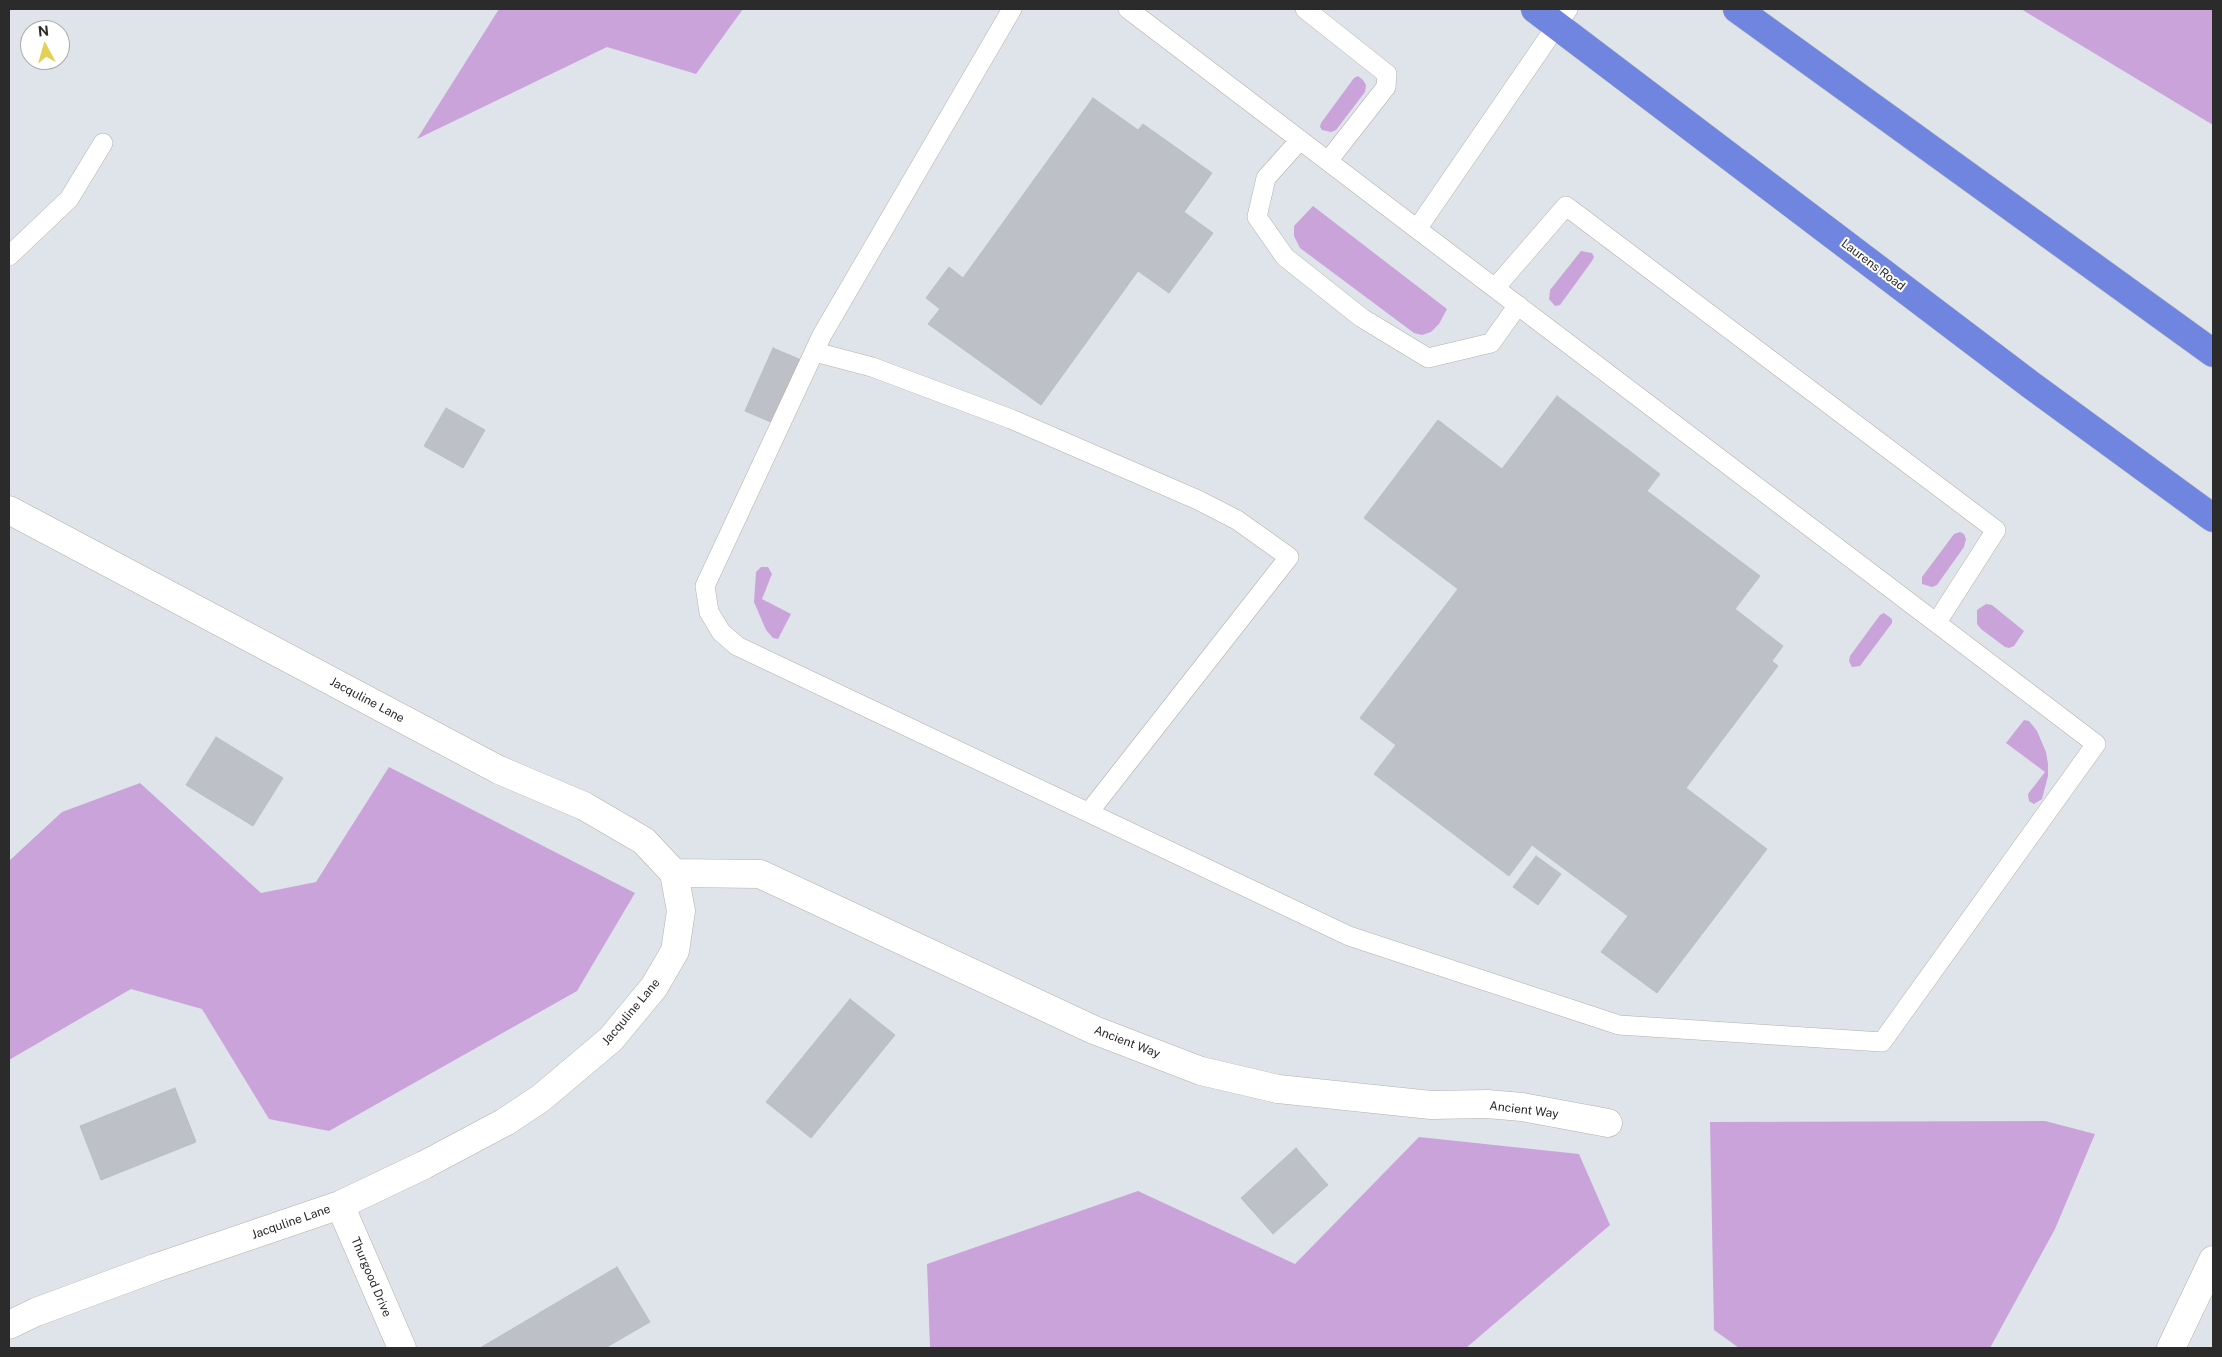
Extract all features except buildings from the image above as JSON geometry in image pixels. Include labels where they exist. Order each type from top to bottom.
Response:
[{"type":"main road","name":"Laurens Road","points":[[1535,9],[1563,17],[2031,385],[2213,518]]},
{"type":"main road","points":[[1737,9],[2213,353]]},
{"type":"street","name":"Jacquline Lane","points":[[9,510],[499,770],[584,806],[644,841],[674,873],[681,911],[675,951],[654,987],[611,1039],[541,1098],[504,1122],[424,1165],[340,1205],[155,1268],[36,1312],[9,1325]]},
{"type":"street","name":"Ancient Way","points":[[674,873],[760,874],[1094,1030],[1201,1071],[1278,1089],[1431,1105],[1487,1104],[1522,1107],[1608,1123]]},
{"type":"street","name":"Thurgood Drive","points":[[340,1205],[402,1348]]},
{"type":"street","points":[[2171,1348],[2213,1260]]},
{"type":"lane","points":[[1012,9],[822,335],[705,586],[709,612],[721,632],[737,646],[1349,936],[1619,1025],[1882,1042],[2096,744],[1128,9]]},
{"type":"lane","points":[[1305,9],[1387,74],[1386,87],[1328,160]]},
{"type":"lane","points":[[1417,229],[1563,17]]},
{"type":"lane","points":[[1300,140],[1266,178],[1257,217],[1285,257],[1362,318],[1428,358],[1491,343],[1518,305]]},
{"type":"lane","points":[[9,256],[69,199],[104,143]]},
{"type":"lane","points":[[1495,288],[1566,206],[1996,530],[1937,622]]},
{"type":"lane","points":[[815,352],[872,367],[1011,419],[1190,496],[1237,520],[1289,557],[1089,812]]},
{"type":"shaded area","points":[[499,9],[743,9],[696,74],[607,47],[417,139]]},
{"type":"shaded area","points":[[2021,9],[2213,9],[2213,125]]},
{"type":"shaded area","points":[[1358,76],[1366,85],[1365,92],[1336,130],[1331,132],[1322,130],[1320,127],[1321,123],[1354,78]]},
{"type":"shaded area","points":[[1313,206],[1447,309],[1439,324],[1431,332],[1422,335],[1414,333],[1300,248],[1294,236],[1294,226]]},
{"type":"shaded area","points":[[1581,251],[1592,253],[1594,257],[1560,305],[1555,306],[1549,299],[1550,290]]},
{"type":"shaded area","points":[[1960,532],[1964,534],[1966,539],[1964,547],[1937,585],[1932,587],[1922,584],[1922,577],[1954,534]]},
{"type":"shaded area","points":[[761,567],[768,567],[772,574],[762,599],[791,614],[778,639],[773,638],[766,630],[754,602],[756,572]]},
{"type":"shaded area","points":[[1986,604],[1992,605],[2024,631],[2014,646],[2005,647],[1977,624],[1977,610]]},
{"type":"shaded area","points":[[1884,613],[1892,619],[1892,623],[1860,666],[1852,667],[1849,661],[1850,656],[1880,615]]},
{"type":"shaded area","points":[[2024,720],[2029,721],[2037,731],[2046,752],[2048,764],[2048,776],[2042,799],[2034,804],[2029,801],[2028,794],[2045,772],[2006,743]]},
{"type":"shaded area","points":[[389,767],[635,893],[577,991],[329,1131],[269,1119],[202,1009],[131,989],[9,1060],[9,861],[62,812],[140,783],[261,893],[316,882]]},
{"type":"shaded area","points":[[2045,1121],[2095,1134],[2055,1229],[1990,1348],[1739,1348],[1714,1330],[1710,1122]]},
{"type":"shaded area","points":[[1419,1137],[1579,1154],[1610,1225],[1466,1348],[930,1348],[927,1264],[1138,1191],[1295,1264]]}]
